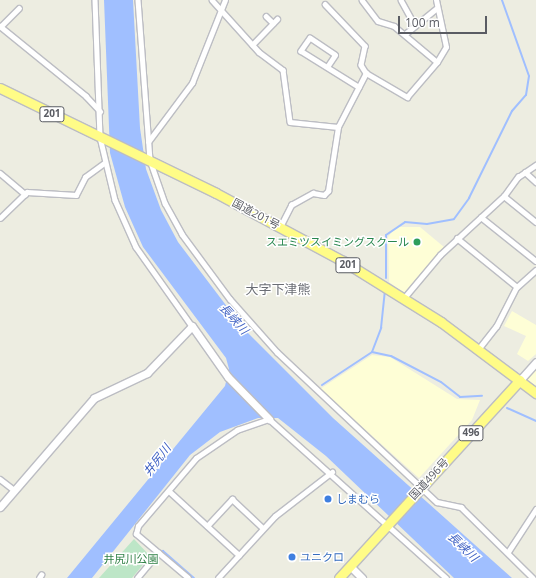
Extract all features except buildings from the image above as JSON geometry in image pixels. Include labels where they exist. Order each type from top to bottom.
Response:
[{"type":"highway","name":"国道201号","points":[[0,88],[149,159],[280,227],[404,298],[479,349],[536,393]]},
{"type":"highway","name":"国道496号","points":[[339,578],[520,380]]},
{"type":"street","points":[[94,0],[104,163],[115,200],[136,247],[228,377],[269,419],[389,522],[446,578]]},
{"type":"street","points":[[138,0],[149,159],[165,203],[182,234],[256,332],[422,486],[437,502],[461,507],[533,578]]},
{"type":"street","points":[[212,0],[252,45],[284,73],[290,122],[338,127]]},
{"type":"street","points":[[148,142],[192,83],[225,0]]},
{"type":"street","points":[[362,0],[378,21],[390,24],[405,34],[437,62]]},
{"type":"street","points":[[401,0],[415,25]]},
{"type":"street","points":[[325,4],[365,46],[361,65],[366,73],[407,97],[437,62],[446,47],[436,0]]},
{"type":"street","points":[[19,8],[0,26],[86,96],[100,111]]},
{"type":"street","points":[[405,34],[437,8]]},
{"type":"street","points":[[266,16],[273,23]]},
{"type":"street","points":[[252,45],[277,19]]},
{"type":"street","points":[[327,67],[335,55],[310,38],[301,52],[359,87]]},
{"type":"street","points":[[280,227],[291,205],[313,193],[324,195],[328,191],[338,127],[366,73]]},
{"type":"street","points":[[0,218],[25,194],[51,191],[73,196],[79,193],[85,177],[104,163]]},
{"type":"street","points":[[404,298],[457,238],[504,196],[525,172],[536,165]]},
{"type":"street","points":[[525,172],[536,182]]},
{"type":"street","points":[[0,173],[25,194]]},
{"type":"street","points":[[504,196],[536,222]]},
{"type":"street","points":[[481,216],[536,261]]},
{"type":"street","points":[[457,238],[517,287]]},
{"type":"street","points":[[479,349],[497,326],[517,287],[536,270]]},
{"type":"street","points":[[0,507],[94,398],[147,373],[192,326]]},
{"type":"street","points":[[520,380],[536,362]]},
{"type":"street","points":[[188,578],[136,534],[196,458],[218,440],[269,419]]},
{"type":"street","points":[[218,578],[263,528],[332,472]]},
{"type":"street","points":[[0,479],[14,490]]},
{"type":"street","points":[[169,491],[239,555]]},
{"type":"street","points":[[207,526],[232,499],[263,528]]},
{"type":"street","points":[[508,552],[536,509]]},
{"type":"street","points":[[137,578],[158,553]]},
{"type":"street","points":[[350,566],[362,578]]},
{"type":"shaded area","points":[[396,227],[420,227],[444,247],[404,293],[389,282],[388,237]]},
{"type":"shaded area","points":[[512,311],[536,325],[536,354],[528,361],[517,354],[526,336],[504,326]]},
{"type":"shaded area","points":[[372,355],[390,357],[457,399],[480,400],[472,420],[419,478],[320,389]]},
{"type":"shaded area","points":[[536,362],[536,393],[520,380]]},
{"type":"green space","name":"井尻川公園","points":[[134,539],[150,556],[132,578],[99,578]]},
{"type":"water","name":"長峡川","points":[[104,0],[133,0],[140,128],[146,169],[161,210],[178,242],[244,329],[333,418],[512,578],[454,578],[326,456],[278,418],[258,418],[220,432],[190,455],[92,578],[67,578],[225,386],[229,369],[226,358],[143,247],[125,207],[110,153]]},
{"type":"waterway","points":[[386,278],[386,235],[405,222],[427,224],[454,219],[469,198],[512,111],[526,95],[529,76],[502,0]]},
{"type":"waterway","points":[[322,385],[372,352],[381,328],[385,291]]},
{"type":"waterway","points":[[372,352],[391,356],[441,382],[460,397],[482,396]]},
{"type":"waterway","points":[[507,408],[536,421]]},
{"type":"waterway","points":[[141,578],[163,551],[194,578]]},
{"type":"place","name":"スエミツスイミングスクール","points":[[417,242]]},
{"type":"place","name":"しまむら","points":[[328,499]]},
{"type":"place","name":"ユニクロ","points":[[292,557]]},
{"type":"district","name":"大字下津熊","points":[[278,289]]},
{"type":"water label","name":"井尻川","points":[[157,460]]}]
